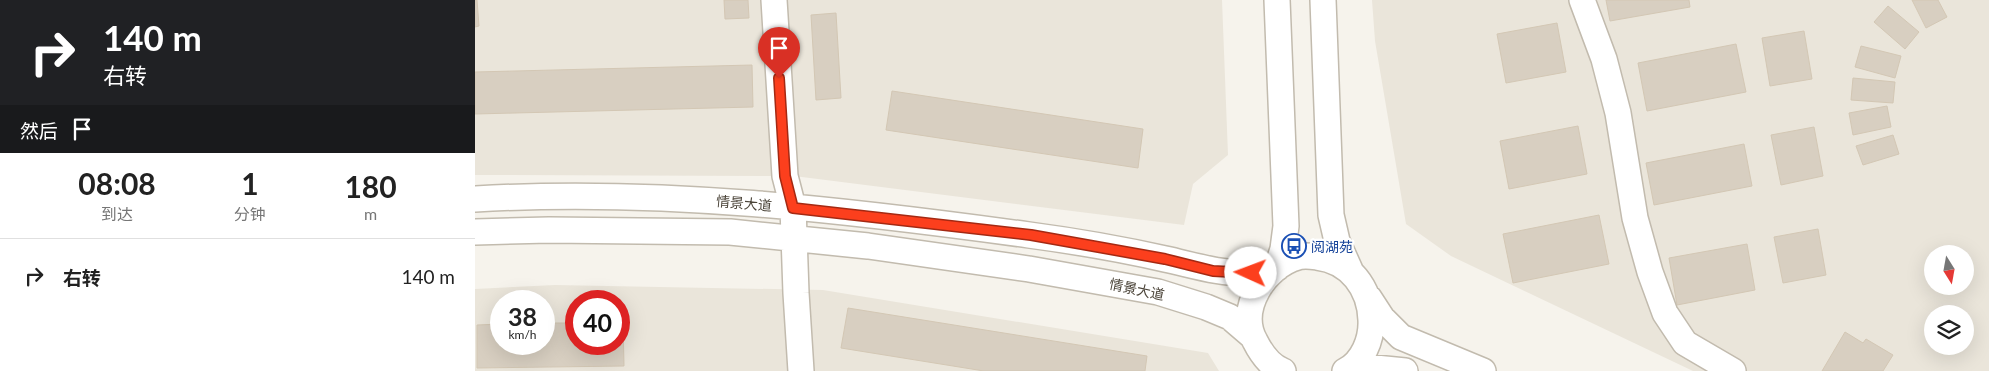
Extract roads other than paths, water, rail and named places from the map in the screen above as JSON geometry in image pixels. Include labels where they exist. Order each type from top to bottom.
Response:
[{"type":"street","points":[[773,0],[785,176],[793,208],[801,371]]},
{"type":"street","points":[[1277,0],[1286,226],[1283,249],[1277,268]]},
{"type":"street","points":[[1323,0],[1331,215],[1337,242],[1350,270],[1382,318],[1401,336],[1483,371]]},
{"type":"street","points":[[1581,0],[1604,59],[1618,113],[1635,218],[1650,272],[1665,313],[1685,343],[1733,371]]},
{"type":"street","name":"情景大道","points":[[475,198],[551,195],[728,201],[1031,235],[1165,259],[1213,271],[1251,273],[1277,268]]},
{"type":"street","name":"情景大道","points":[[475,232],[549,230],[730,232],[868,246],[1029,269],[1158,292],[1206,307],[1230,317],[1251,335],[1259,348],[1279,370]]},
{"type":"street","points":[[1251,335],[1249,323],[1253,301],[1259,287],[1277,268],[1301,256],[1310,256],[1333,260],[1350,270]]},
{"type":"street","points":[[1348,370],[1365,350],[1370,340],[1371,314],[1367,295]]},
{"type":"street","points":[[1348,370],[1365,367],[1405,371]]},
{"type":"place","name":"阅湖苑","points":[[1294,246]]}]
